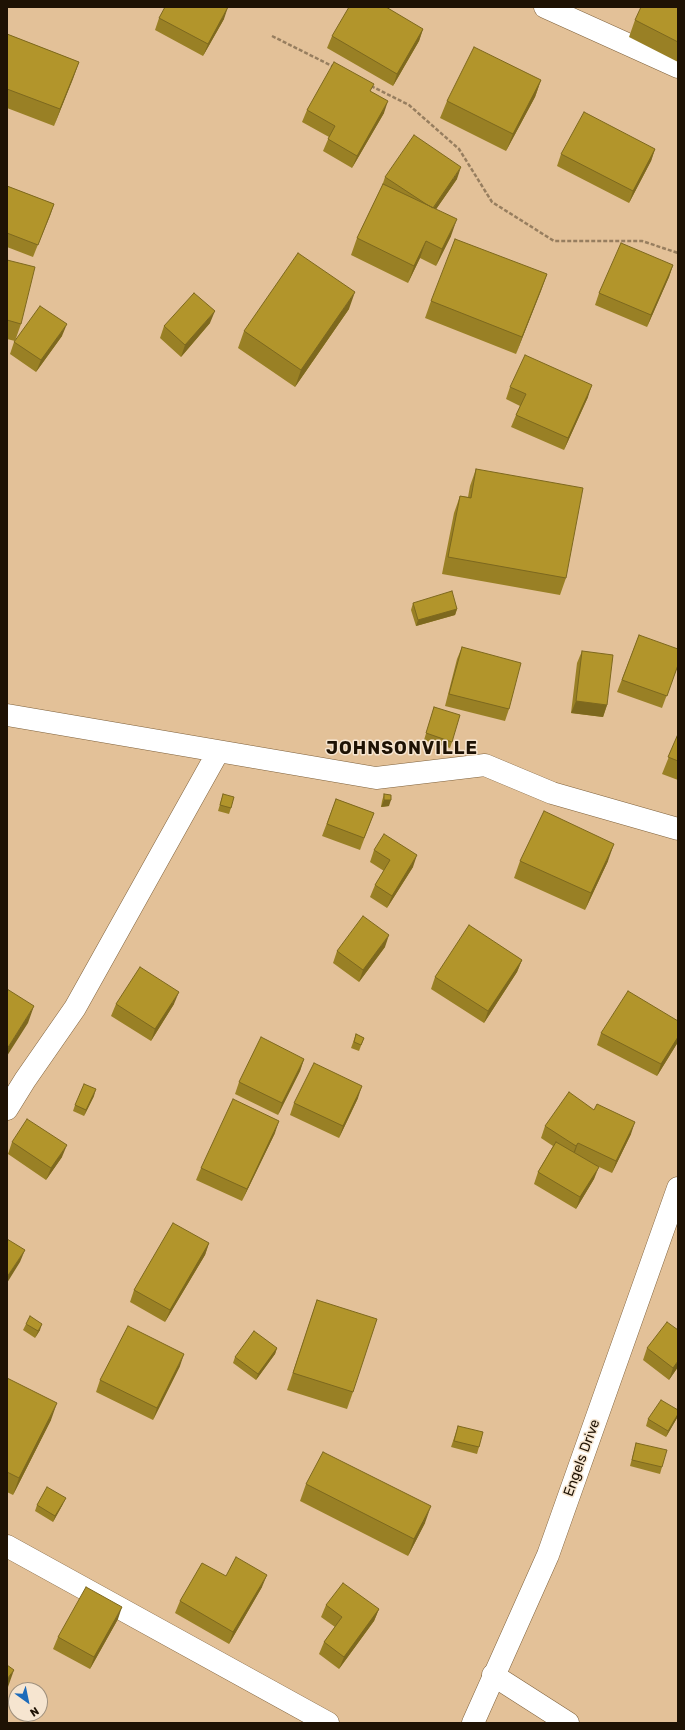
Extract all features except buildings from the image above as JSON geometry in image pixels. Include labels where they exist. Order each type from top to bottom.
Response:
[{"type":"street","points":[[545,7],[678,67]]},
{"type":"street","points":[[7,715],[376,778],[485,765],[552,793],[678,829]]},
{"type":"street","points":[[7,1110],[25,1080],[75,1008],[218,752]]},
{"type":"street","name":"Engels Drive","points":[[473,1723],[548,1555],[678,1188]]},
{"type":"street","points":[[7,1546],[328,1723]]},
{"type":"street","points":[[494,1675],[568,1723]]},
{"type":"path","points":[[272,36],[341,70]]},
{"type":"path","points":[[368,84],[409,105],[459,150],[492,202],[554,241],[642,241],[678,254]]},
{"type":"district","name":"JOHNSONVILLE","points":[[402,749]]}]
